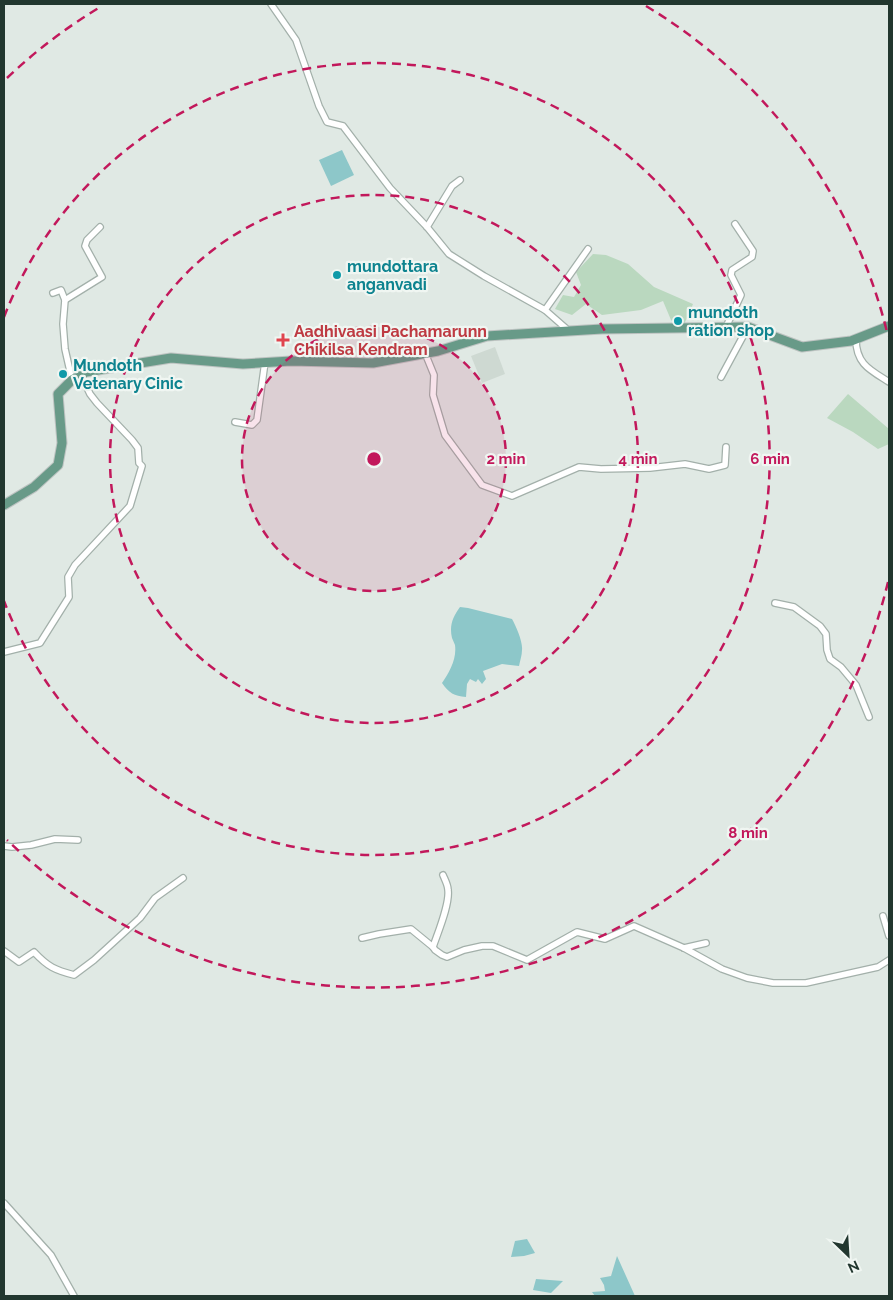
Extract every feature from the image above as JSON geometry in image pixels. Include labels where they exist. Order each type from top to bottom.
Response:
[{"type":"main road","points":[[4,504],[34,487],[58,465],[62,443],[58,394],[72,380],[86,372],[171,358],[243,364],[291,361],[373,363],[438,351],[487,336],[602,329],[748,327],[802,347],[851,341],[889,326]]},
{"type":"street","points":[[271,4],[296,40],[319,106],[327,122],[343,126],[390,188],[427,227],[449,254],[545,310],[569,331]]},
{"type":"street","points":[[427,227],[452,186],[460,180]]},
{"type":"street","points":[[726,327],[741,294],[731,275],[732,270],[752,257],[753,251],[736,224]]},
{"type":"street","points":[[65,300],[102,277],[85,246],[87,240],[100,227]]},
{"type":"street","points":[[545,310],[588,249]]},
{"type":"street","points":[[53,293],[60,290],[65,300],[63,324],[65,349],[72,380]]},
{"type":"street","points":[[721,377],[748,327]]},
{"type":"street","points":[[856,339],[856,349],[860,360],[872,371],[889,382]]},
{"type":"street","points":[[425,353],[434,374],[432,396],[445,435],[482,485],[512,496],[579,468],[650,468],[684,464],[709,469],[725,465],[726,447]]},
{"type":"street","points":[[235,422],[252,424],[257,420],[265,362]]},
{"type":"street","points":[[4,652],[40,643],[69,598],[68,577],[75,565],[130,506],[142,466],[139,463],[138,448],[96,403],[81,375]]},
{"type":"street","points":[[775,603],[794,607],[820,626],[826,634],[827,650],[830,659],[841,667],[856,685],[869,717]]},
{"type":"street","points":[[4,846],[31,845],[55,839],[78,840]]},
{"type":"street","points":[[433,946],[445,911],[448,895],[448,888],[443,875]]},
{"type":"street","points":[[4,951],[19,962],[34,952],[42,961],[54,969],[74,974],[94,960],[140,918],[155,898],[183,878]]},
{"type":"street","points":[[883,916],[889,936]]},
{"type":"street","points":[[362,938],[411,929],[433,946],[434,950],[447,957],[464,950],[482,946],[493,946],[527,960],[576,932],[605,939],[634,926],[684,948],[722,969],[747,978],[773,983],[806,982],[878,967],[889,960]]},
{"type":"street","points":[[684,948],[706,942]]},
{"type":"street","points":[[4,1203],[50,1255],[74,1296]]},
{"type":"shaded area","points":[[495,347],[505,374],[482,383],[471,356]]},
{"type":"green space","points":[[593,254],[606,255],[628,264],[654,287],[693,304],[682,329],[671,320],[663,301],[641,310],[602,315],[586,304],[572,315],[555,309],[563,295],[574,297],[581,285],[576,272]]},
{"type":"green space","points":[[848,394],[889,429],[889,444],[878,449],[853,432],[827,418]]},
{"type":"water","points":[[342,150],[354,175],[331,186],[319,160]]},
{"type":"water","points":[[460,607],[512,619],[519,634],[522,647],[519,666],[502,664],[483,671],[486,679],[482,684],[478,679],[476,682],[470,679],[467,684],[466,697],[452,693],[442,683],[454,661],[455,645],[451,633],[451,625]]},
{"type":"water","points":[[527,1239],[535,1253],[511,1257],[515,1241]]},
{"type":"water","points":[[617,1256],[635,1296],[595,1296],[592,1292],[605,1291],[600,1278],[611,1276]]},
{"type":"water","points":[[536,1279],[563,1281],[551,1293],[533,1290]]},
{"type":"place","name":"mundottara anganvadi","points":[[337,275]]},
{"type":"place","name":"mundoth ration shop","points":[[678,321]]},
{"type":"place","name":"Aadhivaasi Pachamarunn Chikilsa Kendram","points":[[283,340]]},
{"type":"place","name":"Mundoth Vetenary Cinic","points":[[63,374]]}]
